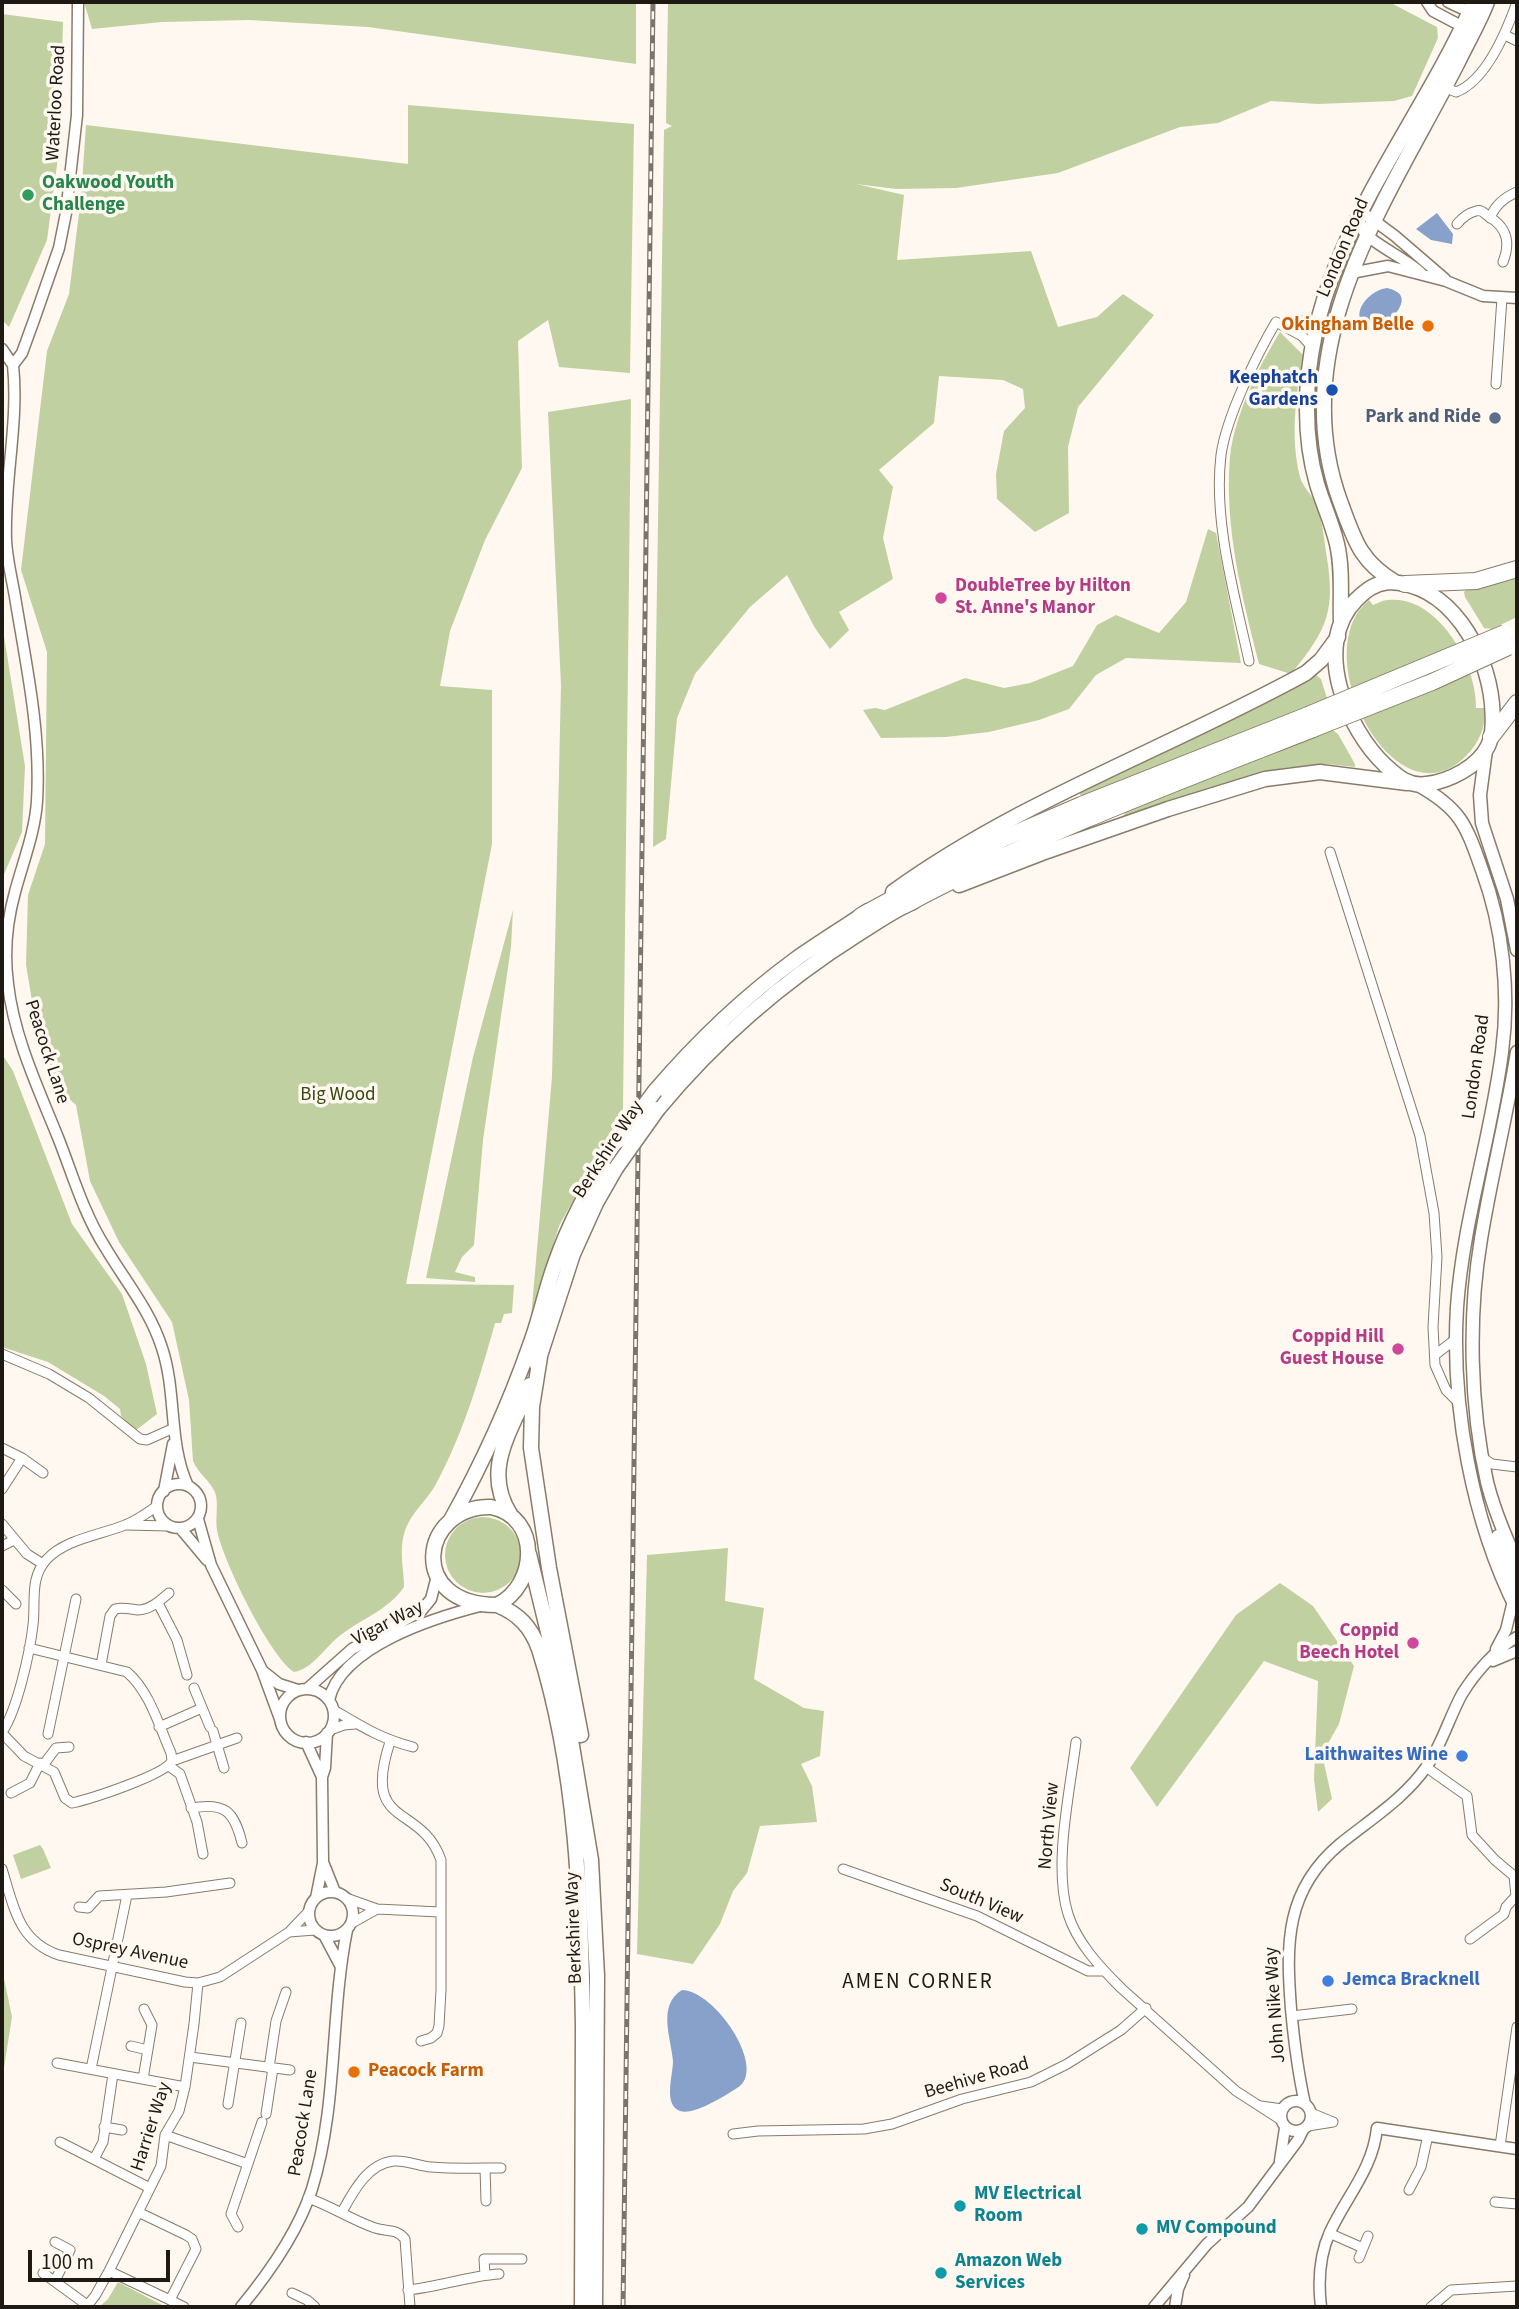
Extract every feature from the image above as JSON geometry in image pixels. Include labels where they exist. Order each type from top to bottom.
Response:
[{"type":"highway","points":[[1400,583],[1476,581],[1517,569]]},
{"type":"highway","points":[[905,905],[1032,841],[1512,638]]},
{"type":"highway","points":[[1489,743],[1517,703]]},
{"type":"highway","points":[[861,916],[1002,839],[1081,805],[1310,722]]},
{"type":"main road","name":"London Road","points":[[1400,583],[1372,567],[1359,550],[1339,497],[1329,466],[1324,435],[1326,364],[1334,326],[1367,235],[1474,10],[1487,2]]},
{"type":"main road","name":"London Road","points":[[1339,630],[1340,571],[1337,544],[1316,482],[1308,432],[1307,395],[1311,346],[1332,273],[1360,211],[1439,85]]},
{"type":"main road","points":[[1317,322],[1334,326]]},
{"type":"main road","points":[[1489,743],[1469,766],[1451,777],[1430,784],[1412,784],[1387,767],[1370,749],[1345,708],[1337,672],[1339,630],[1352,604],[1367,590],[1382,583],[1400,583],[1427,594],[1461,622],[1477,646],[1490,691],[1493,716],[1489,743],[1480,794],[1482,823],[1507,899],[1517,950]]},
{"type":"main road","name":"Berkshire Way","points":[[451,1520],[472,1482],[519,1376],[555,1264],[589,1189],[618,1141],[655,1091],[701,1041],[746,999],[795,960],[943,858],[1003,823],[1306,673],[1321,660],[1339,630]]},
{"type":"main road","name":"Berkshire Way","points":[[510,1514],[499,1490],[498,1467],[540,1357],[573,1254],[596,1203],[616,1168],[657,1109],[719,1042],[768,999],[825,955],[905,905],[1042,853],[1181,805],[1265,779],[1320,772],[1412,784]]},
{"type":"main road","name":"London Road","points":[[1412,784],[1449,806],[1468,830],[1490,892],[1503,966],[1505,1019],[1502,1051],[1471,1206],[1452,1342],[1467,1456],[1482,1522],[1515,1605]]},
{"type":"main road","name":"London Road","points":[[1517,1052],[1478,1260],[1473,1346],[1482,1458],[1494,1505],[1517,1562]]},
{"type":"main road","points":[[540,1357],[531,1448],[545,1545],[582,1743],[591,1815],[591,1860]]},
{"type":"main road","points":[[1494,1505],[1493,1519],[1517,1588]]},
{"type":"main road","points":[[481,1507],[497,1508],[510,1514],[525,1535],[529,1554],[520,1587],[512,1597],[491,1605],[452,1595],[443,1587],[437,1576],[435,1546],[441,1532],[451,1520],[481,1507]]},
{"type":"main road","name":"Berkshire Way","points":[[529,1554],[564,1698],[591,1860],[597,1976],[595,2307]]},
{"type":"main road","name":"Berkshire Way","points":[[491,1605],[514,1613],[527,1624],[539,1649],[558,1727],[571,1808],[582,1971],[582,2307]]},
{"type":"street","name":"Waterloo Road","points":[[13,365],[22,353],[59,248],[71,178],[76,115],[78,2]]},
{"type":"street","points":[[1427,2],[1433,11],[1467,29]]},
{"type":"street","points":[[1448,2],[1474,10]]},
{"type":"street","points":[[1439,85],[1455,92],[1466,87],[1480,72],[1505,35],[1517,2]]},
{"type":"street","points":[[1505,35],[1517,41]]},
{"type":"street","points":[[1490,218],[1502,200],[1517,192]]},
{"type":"street","points":[[1360,211],[1446,281]]},
{"type":"street","points":[[1360,211],[1361,226],[1367,235],[1410,262],[1421,273]]},
{"type":"street","points":[[1457,224],[1476,211],[1481,211],[1496,221],[1507,234],[1507,251],[1503,262]]},
{"type":"street","points":[[1351,273],[1388,266],[1446,281],[1472,293],[1517,298]]},
{"type":"street","points":[[1496,384],[1502,298]]},
{"type":"street","name":"London Road","points":[[1284,325],[1298,321],[1317,322]]},
{"type":"street","points":[[1249,661],[1224,543],[1220,487],[1221,454],[1229,424],[1261,346],[1276,322],[1301,336],[1311,346]]},
{"type":"street","points":[[2,349],[13,365]]},
{"type":"street","name":"Peacock Lane","points":[[13,365],[15,387],[6,541],[32,699],[38,776],[32,836],[9,918],[9,993],[22,1042],[87,1215],[104,1247],[145,1309],[163,1350],[181,1471],[188,1486]]},
{"type":"street","name":"London Road","points":[[1330,852],[1420,1136],[1434,1213],[1437,1257],[1433,1309],[1437,1373],[1446,1390],[1460,1405]]},
{"type":"street","points":[[1434,1343],[1442,1347],[1452,1342]]},
{"type":"street","points":[[1435,1355],[1452,1342]]},
{"type":"street","points":[[2,1354],[49,1374],[99,1405],[140,1439],[147,1440],[174,1431]]},
{"type":"street","name":"Peacock Lane","points":[[164,1491],[174,1431]]},
{"type":"street","points":[[2,1448],[23,1458],[43,1473]]},
{"type":"street","points":[[2,1489],[23,1458]]},
{"type":"street","points":[[1482,1458],[1492,1464],[1515,1467]]},
{"type":"street","points":[[126,1525],[181,1529],[188,1527],[198,1518],[201,1500],[194,1489],[175,1485],[164,1491],[157,1506],[126,1525],[72,1543],[43,1564],[36,1578],[33,1625],[14,1710],[2,1732],[24,1756],[42,1764],[57,1776],[65,1798],[72,1803],[142,1779],[171,1763],[237,1738]]},
{"type":"street","points":[[157,1506],[160,1517],[168,1526]]},
{"type":"street","points":[[198,1518],[211,1565],[262,1670],[289,1736],[306,1742],[319,1740],[329,1731],[355,1724]]},
{"type":"street","points":[[2,1524],[27,1554],[43,1564]]},
{"type":"street","points":[[181,1529],[211,1565]]},
{"type":"street","points":[[2,1546],[14,1540]]},
{"type":"street","name":"Vigar Way","points":[[302,1690],[352,1649],[421,1611],[431,1599],[437,1576]]},
{"type":"street","points":[[2,1590],[16,1604]]},
{"type":"street","points":[[101,1665],[110,1616],[115,1609],[121,1607],[143,1610],[158,1603],[169,1593]]},
{"type":"street","points":[[48,1734],[76,1599]]},
{"type":"street","points":[[158,1603],[177,1640],[187,1675]]},
{"type":"street","name":"Vigar Way","points":[[331,1705],[332,1687],[341,1674],[364,1654],[426,1623],[491,1605]]},
{"type":"street","name":"John Nike Way","points":[[1487,1664],[1503,1638],[1515,1605]]},
{"type":"street","name":"John Nike Way","points":[[1308,2109],[1299,2080],[1288,1971],[1289,1937],[1299,1896],[1322,1862],[1340,1844],[1395,1801],[1426,1767],[1437,1750],[1463,1693],[1506,1644],[1517,1637]]},
{"type":"street","points":[[29,1648],[127,1672],[136,1679],[171,1753],[171,1763],[180,1773],[197,1822],[204,1854]]},
{"type":"street","name":"John Nike Way","points":[[1487,1664],[1517,1651]]},
{"type":"street","points":[[262,1670],[279,1684],[317,1691],[355,1724],[390,1742],[413,1747]]},
{"type":"street","points":[[194,1688],[212,1729],[224,1768]]},
{"type":"street","points":[[280,1719],[282,1704],[288,1696],[302,1690]]},
{"type":"street","points":[[331,1705],[334,1721],[329,1731],[322,1777],[324,1862],[316,1898],[309,1911],[310,1921],[320,1932],[341,1967]]},
{"type":"street","points":[[159,1727],[202,1708]]},
{"type":"street","points":[[306,1742],[322,1777]]},
{"type":"street","points":[[390,1742],[382,1775],[383,1794],[393,1810],[424,1830],[433,1841],[441,1860],[439,2026],[437,2033],[421,2041]]},
{"type":"street","name":"North View","points":[[1076,1742],[1063,1860],[1068,1911],[1079,1937],[1103,1971],[1146,2008]]},
{"type":"street","points":[[10,1793],[30,1783],[42,1764],[57,1748],[69,1747]]},
{"type":"street","points":[[1426,1767],[1467,1796],[1472,1835],[1514,1876],[1516,1896],[1506,1907],[1504,1914],[1470,1939]]},
{"type":"street","points":[[191,1808],[210,1805],[226,1811],[236,1821],[242,1843]]},
{"type":"street","points":[[324,1862],[335,1892]]},
{"type":"street","name":"Osprey Avenue","points":[[2,1869],[25,1930],[41,1948],[59,1955],[178,1981],[198,1983],[220,1977],[289,1932],[309,1911]]},
{"type":"street","name":"South View","points":[[843,1869],[977,1916],[1088,1971],[1103,1971]]},
{"type":"street","points":[[79,1907],[88,1908],[99,1896],[230,1883]]},
{"type":"street","points":[[316,1898],[325,1892],[335,1892],[377,1909],[440,1912]]},
{"type":"street","points":[[91,2069],[127,1895]]},
{"type":"street","points":[[346,1898],[353,1908],[350,1926]]},
{"type":"street","points":[[320,1932],[335,1936],[377,1909]]},
{"type":"street","name":"Peacock Lane","points":[[240,2307],[286,2242],[308,2197],[326,2119],[341,1967],[350,1926]]},
{"type":"street","name":"Osprey Avenue","points":[[289,1932],[320,1932]]},
{"type":"street","name":"Harrier Way","points":[[87,2306],[109,2271],[161,2166],[165,2135],[179,2112],[185,2087],[198,1983]]},
{"type":"street","points":[[238,2227],[231,2214],[264,2118],[276,2021],[286,1992]]},
{"type":"street","points":[[1146,2008],[1236,2091],[1259,2105],[1284,2115],[1294,2132],[1333,2122],[1297,2101],[1284,2115]]},
{"type":"street","name":"Beehive Road","points":[[733,2134],[864,2129],[892,2124],[962,2099],[1031,2082],[1067,2064],[1121,2030],[1146,2008]]},
{"type":"street","points":[[143,2079],[152,2025],[144,2009]]},
{"type":"street","points":[[1292,2016],[1352,2009]]},
{"type":"street","points":[[228,2104],[241,2023]]},
{"type":"street","points":[[1500,2146],[1517,2027]]},
{"type":"street","points":[[131,2046],[148,2050]]},
{"type":"street","points":[[190,2057],[290,2070]]},
{"type":"street","points":[[57,2063],[185,2087]]},
{"type":"street","points":[[94,2159],[103,2142],[113,2074]]},
{"type":"street","name":"John Nike Way","points":[[1279,2164],[1284,2115],[1299,2080]]},
{"type":"street","points":[[1154,2307],[1208,2244],[1248,2207],[1298,2140],[1305,2128],[1308,2109]]},
{"type":"street","points":[[104,2127],[122,2130]]},
{"type":"street","points":[[1321,2307],[1319,2274],[1329,2233],[1362,2177],[1371,2155],[1377,2128],[1517,2149]]},
{"type":"street","points":[[165,2135],[248,2164]]},
{"type":"street","points":[[1409,2190],[1421,2166],[1428,2135]]},
{"type":"street","points":[[60,2142],[150,2188]]},
{"type":"street","points":[[342,2212],[358,2185],[372,2170],[384,2163],[396,2160],[435,2167],[501,2168]]},
{"type":"street","points":[[485,2168],[486,2201]]},
{"type":"street","points":[[308,2197],[376,2228],[394,2230],[401,2234],[405,2239],[410,2307]]},
{"type":"street","points":[[1495,2202],[1517,2204]]},
{"type":"street","points":[[138,2212],[186,2235],[195,2244],[196,2249],[170,2300]]},
{"type":"street","points":[[1329,2233],[1363,2248]]},
{"type":"street","points":[[1359,2258],[1368,2236]]},
{"type":"street","points":[[55,2242],[70,2250],[55,2281]]},
{"type":"street","points":[[485,2275],[484,2259],[522,2259]]},
{"type":"street","points":[[1175,2307],[1178,2289],[1187,2269]]},
{"type":"street","points":[[109,2271],[184,2307]]},
{"type":"street","points":[[43,2273],[87,2306]]},
{"type":"street","points":[[408,2290],[440,2287],[499,2274]]},
{"type":"street","points":[[1431,2307],[1451,2290],[1517,2286]]},
{"type":"street","points":[[292,2293],[315,2307]]},
{"type":"green space","points":[[84,2],[636,2],[636,64],[368,27],[249,20],[162,22],[92,29]]},
{"type":"green space","points":[[668,2],[1389,2],[1437,27],[1438,38],[1412,96],[1394,101],[1318,104],[1271,101],[1218,123],[1180,127],[1058,173],[956,188],[896,189],[856,184],[904,195],[897,260],[1031,251],[1058,327],[1097,317],[1123,294],[1154,315],[1078,407],[1068,447],[1069,513],[1035,532],[997,499],[996,474],[1004,431],[1025,408],[1023,389],[1003,380],[939,376],[934,423],[879,470],[893,487],[883,538],[893,579],[839,612],[849,630],[830,649],[815,628],[787,575],[750,607],[695,674],[677,718],[666,839],[653,847],[664,130],[672,126],[666,123]]},
{"type":"green space","name":"Oakwood Youth Challenge","points":[[2,14],[63,22],[59,150],[47,240],[9,327],[2,320]]},
{"type":"green space","name":"Big Wood","points":[[408,105],[634,124],[630,373],[559,367],[548,320],[518,341],[522,468],[485,540],[450,631],[440,686],[492,690],[492,844],[406,1284],[514,1285],[512,1313],[504,1314],[501,1323],[495,1323],[463,1425],[436,1484],[414,1514],[404,1534],[404,1587],[390,1603],[337,1638],[312,1663],[294,1672],[284,1663],[260,1628],[228,1562],[217,1530],[215,1492],[193,1461],[189,1400],[172,1322],[119,1242],[90,1181],[76,1105],[56,1083],[36,1025],[26,965],[28,895],[45,844],[47,652],[21,570],[47,351],[69,294],[81,197],[86,125],[408,164]]},
{"type":"green space","points":[[1280,332],[1303,355],[1295,416],[1295,447],[1301,481],[1315,501],[1320,516],[1330,589],[1326,618],[1321,631],[1291,674],[1259,664],[1236,561],[1229,483],[1232,441],[1242,408]]},
{"type":"green space","points":[[631,399],[623,1109],[559,1226],[531,1318],[552,1077],[561,685],[548,412]]},
{"type":"green space","points":[[1208,529],[1216,533],[1241,663],[1126,658],[1096,675],[1069,709],[1039,720],[989,732],[946,737],[881,738],[863,710],[885,710],[965,678],[1004,688],[1030,683],[1073,666],[1097,625],[1116,615],[1159,633],[1186,602]]},
{"type":"green space","points":[[1517,577],[1517,617],[1492,629],[1484,628],[1464,592]]},
{"type":"green space","points":[[1369,600],[1373,605],[1386,600],[1406,601],[1423,609],[1438,621],[1452,636],[1462,654],[1475,691],[1476,708],[1485,708],[1483,728],[1475,746],[1466,756],[1439,772],[1412,769],[1387,752],[1367,725],[1352,692],[1347,657],[1352,625]]},
{"type":"green space","points":[[2,624],[25,766],[22,832],[2,879]]},
{"type":"green space","points":[[1316,675],[1321,679],[1327,698],[1080,795],[1081,788]]},
{"type":"green space","points":[[1330,731],[1338,734],[1355,767],[1328,764],[1283,768],[1123,816],[1126,812],[1154,800]]},
{"type":"green space","points":[[513,910],[511,947],[483,1140],[474,1245],[462,1257],[455,1272],[475,1277],[475,1282],[426,1278],[473,1057]]},
{"type":"green space","points":[[2,1054],[13,1071],[72,1224],[122,1294],[146,1364],[157,1414],[135,1431],[121,1416],[120,1409],[104,1396],[48,1362],[2,1347]]},
{"type":"green space","points":[[476,1517],[490,1517],[504,1523],[515,1534],[521,1555],[518,1570],[510,1582],[490,1593],[476,1593],[462,1587],[451,1576],[445,1562],[445,1548],[451,1534],[462,1523]]},
{"type":"green space","points":[[728,1548],[725,1601],[764,1608],[754,1679],[804,1708],[824,1711],[820,1756],[801,1764],[812,1786],[817,1822],[760,1826],[747,1873],[733,1891],[720,1924],[693,1964],[637,1954],[647,1555]]},
{"type":"green space","points":[[1280,1583],[1313,1606],[1354,1666],[1339,1724],[1322,1754],[1332,1799],[1318,1812],[1314,1779],[1318,1681],[1264,1661],[1157,1807],[1130,1768],[1236,1615]]},
{"type":"green space","points":[[40,1845],[51,1868],[21,1879],[13,1855]]},
{"type":"green space","points":[[2,1969],[12,2017],[2,2080]]},
{"type":"green space","points":[[118,2282],[166,2307],[99,2307],[108,2299]]},
{"type":"water","points":[[1437,213],[1453,234],[1452,244],[1431,240],[1416,229]]},
{"type":"water","points":[[1387,288],[1401,296],[1400,308],[1379,330],[1368,327],[1362,322],[1360,309],[1370,296]]},
{"type":"water","points":[[682,1990],[708,2002],[721,2015],[733,2030],[746,2062],[746,2076],[740,2086],[711,2103],[686,2112],[675,2108],[670,2096],[673,2061],[667,2022],[670,2004],[674,1996]]},
{"type":"railway","points":[[623,2307],[653,2]]},
{"type":"place","name":"Oakwood Youth Challenge","points":[[28,195]]},
{"type":"place","name":"Okingham Belle","points":[[1428,326]]},
{"type":"place","name":"Keephatch Gardens","points":[[1332,390]]},
{"type":"place","name":"Park and Ride","points":[[1495,418]]},
{"type":"place","name":"DoubleTree by Hilton St. Anne's Manor","points":[[941,598]]},
{"type":"place","name":"Coppid Hill Guest House","points":[[1398,1349]]},
{"type":"place","name":"Coppid Beech Hotel","points":[[1413,1643]]},
{"type":"place","name":"Laithwaites Wine","points":[[1462,1756]]},
{"type":"place","name":"Jemca Bracknell","points":[[1328,1981]]},
{"type":"place","name":"Peacock Farm","points":[[354,2072]]},
{"type":"place","name":"MV Electrical Room","points":[[960,2206]]},
{"type":"place","name":"MV Compound","points":[[1142,2229]]},
{"type":"place","name":"Amazon Web Services","points":[[941,2273]]},
{"type":"district","name":"AMEN CORNER","points":[[918,1983]]}]
